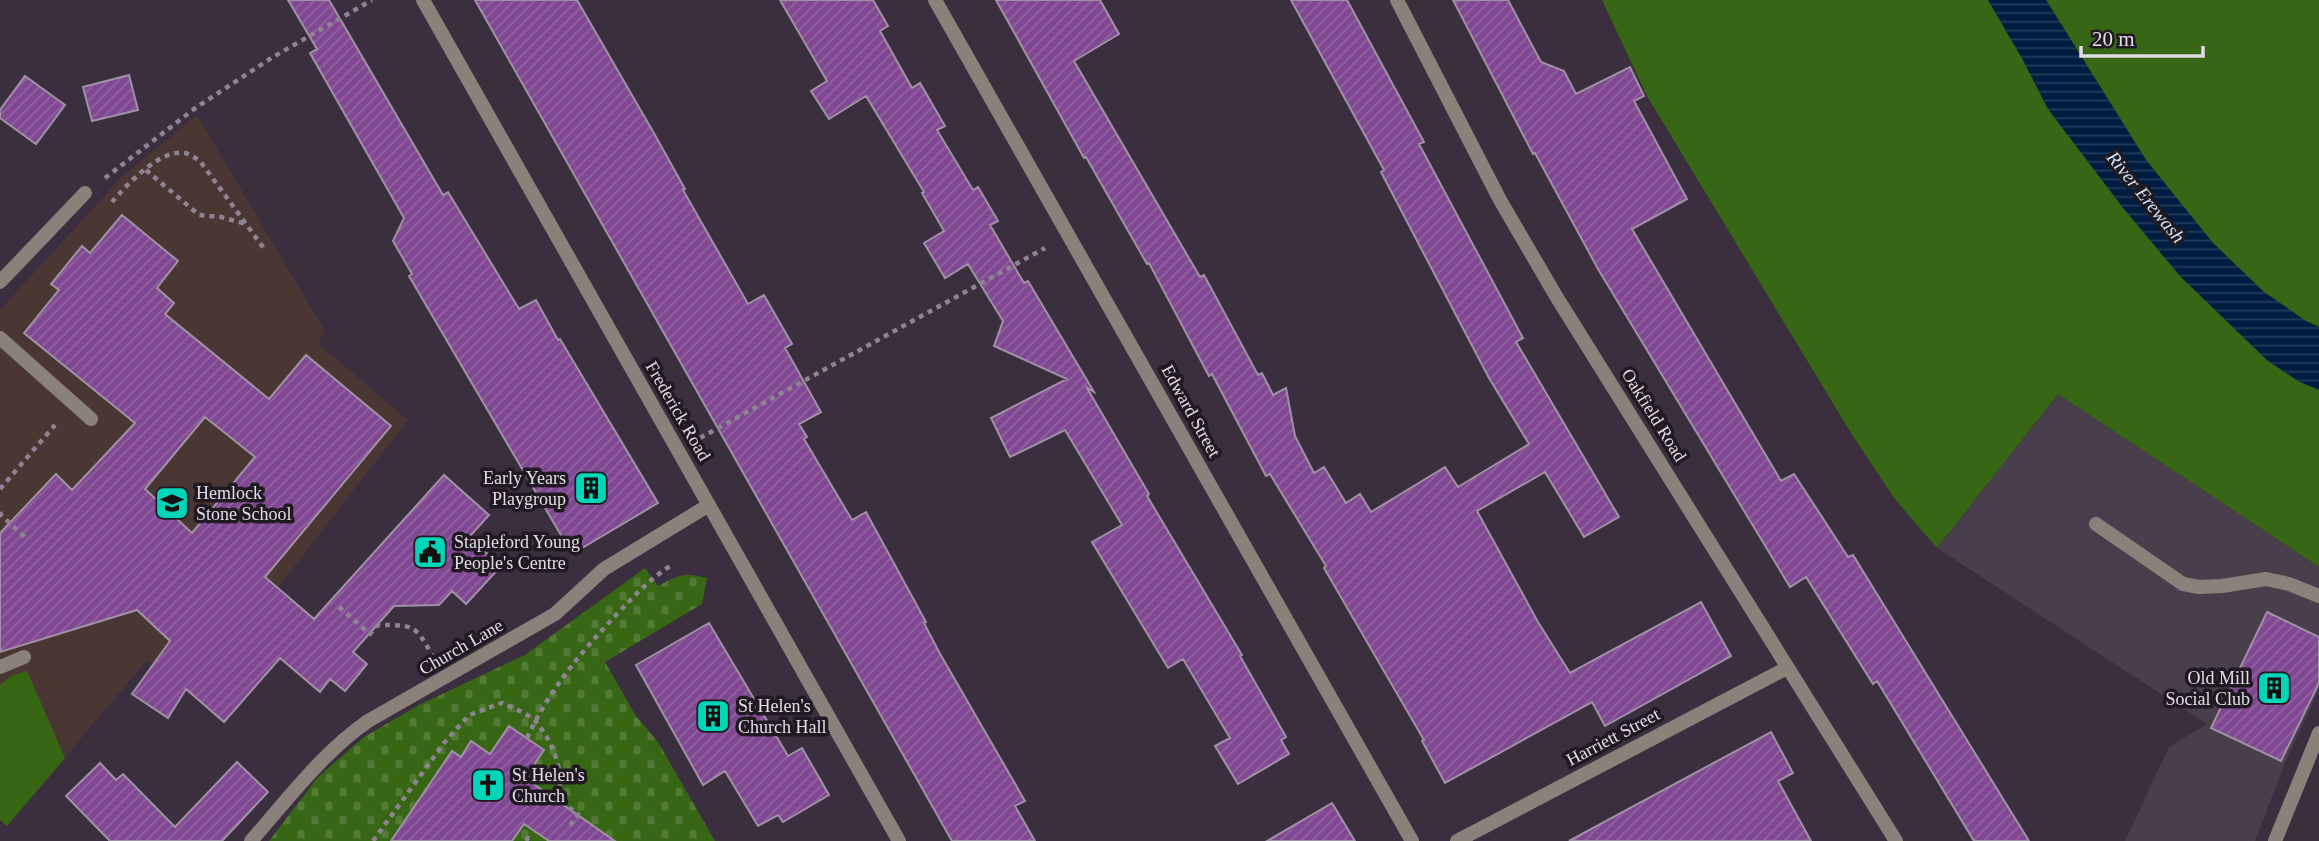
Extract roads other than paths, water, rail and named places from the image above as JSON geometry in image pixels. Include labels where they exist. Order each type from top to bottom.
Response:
[{"type":"street","name":"Frederick Road","points":[[423,0],[899,841]]},
{"type":"street","name":"Edward Street","points":[[935,0],[1412,841]]},
{"type":"street","name":"Oakfield Road","points":[[1396,0],[1500,200],[1556,296],[1896,841]]},
{"type":"street","points":[[0,282],[85,194]]},
{"type":"street","points":[[0,338],[91,419]]},
{"type":"street","name":"Church Lane","points":[[251,841],[322,759],[344,738],[368,721],[555,614],[604,569],[709,505]]},
{"type":"street","points":[[2096,524],[2183,584],[2199,587],[2222,586],[2266,579],[2289,584],[2319,596]]},
{"type":"street","points":[[0,667],[24,657]]},
{"type":"street","name":"Harriett Street","points":[[1457,841],[1787,668]]},
{"type":"street","points":[[2275,841],[2319,733]]},
{"type":"water","name":"River Erewash","points":[[1988,0],[2046,0],[2146,160],[2213,243],[2264,292],[2319,327],[2319,390],[2298,381],[2267,360],[2181,277],[2124,209],[2048,109]]},
{"type":"place","name":"Early Years Playgroup","points":[[591,488]]},
{"type":"place","name":"Hemlock Stone School","points":[[172,503]]},
{"type":"place","name":"Stapleford Young People's Centre","points":[[430,552]]},
{"type":"place","name":"Old Mill Social Club","points":[[2274,688]]},
{"type":"place","name":"St Helen's Church Hall","points":[[713,716]]},
{"type":"place","name":"St Helen's Church","points":[[488,785]]}]
